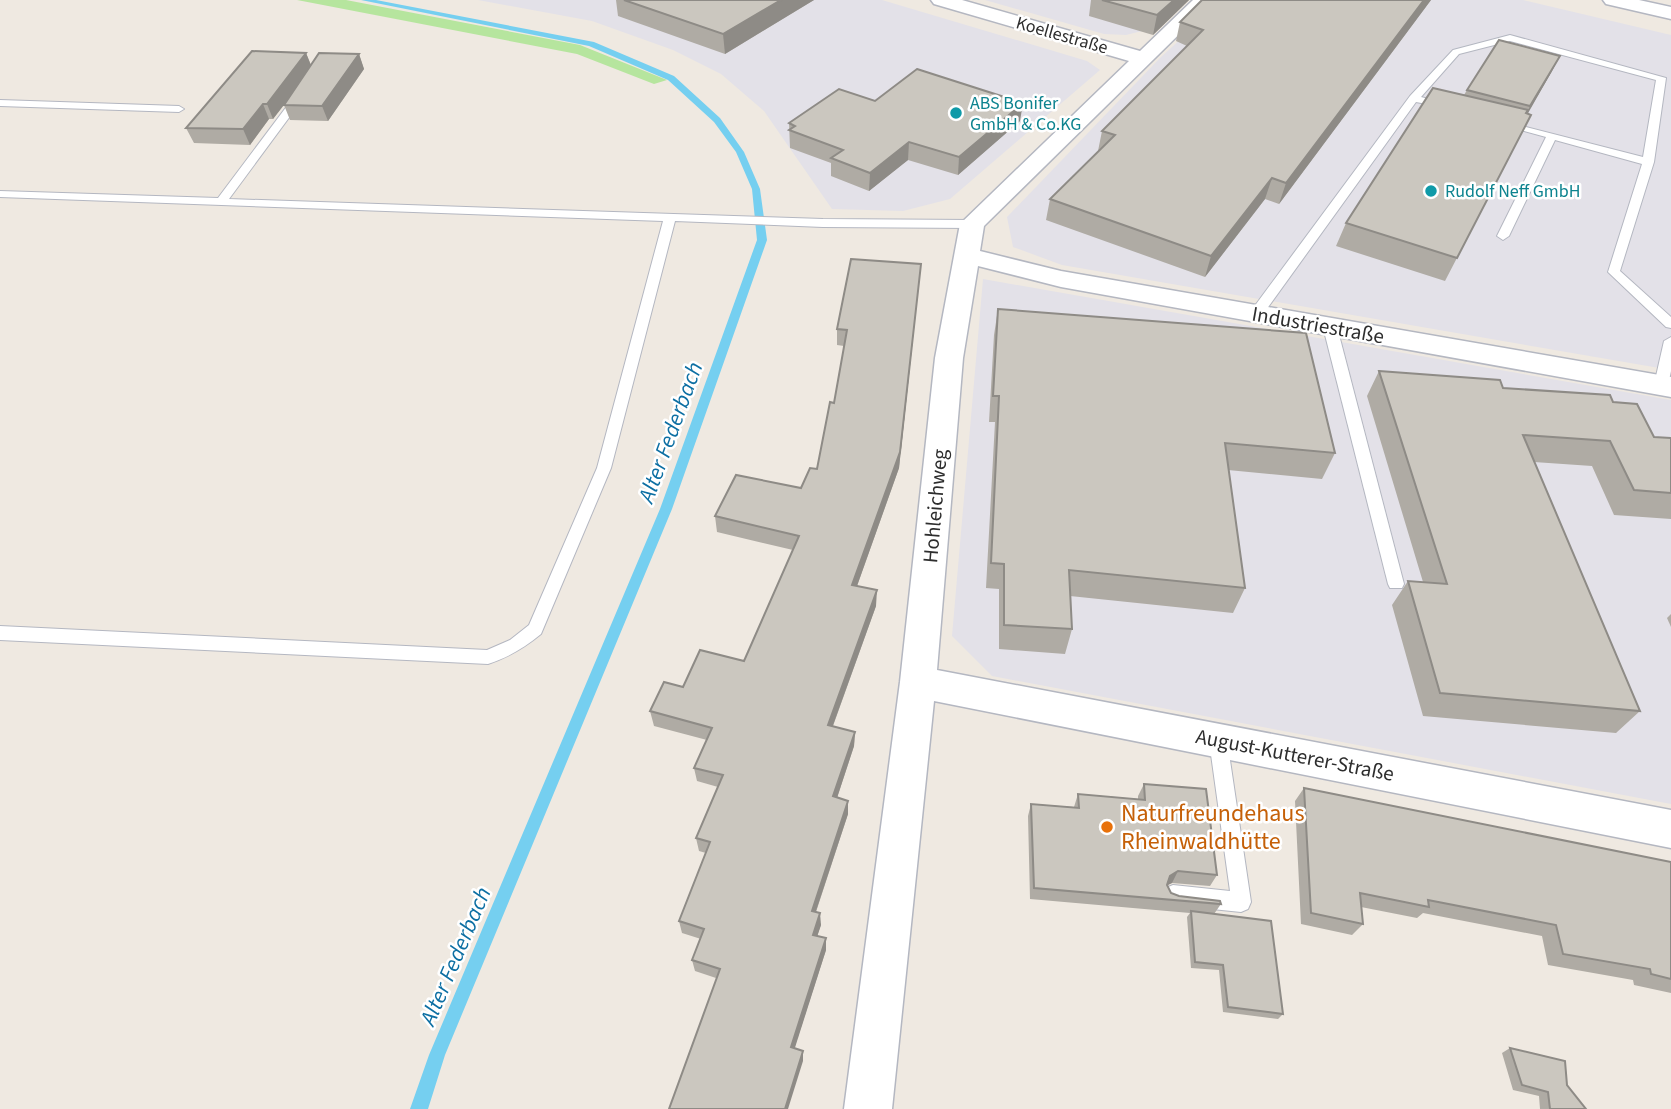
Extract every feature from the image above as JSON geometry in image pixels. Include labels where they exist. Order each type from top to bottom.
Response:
[{"type":"street","name":"Koellestraße","points":[[941,0],[1142,58]]},
{"type":"street","points":[[972,224],[1204,0]]},
{"type":"street","points":[[1613,0],[1671,13]]},
{"type":"street","name":"Hohleichweg","points":[[868,1109],[918,682],[949,358],[972,224]]},
{"type":"street","name":"Industriestraße","points":[[966,255],[1061,279],[1666,386]]},
{"type":"street","name":"August-Kutterer-Straße","points":[[918,682],[1671,829]]},
{"type":"lane","points":[[1256,314],[1414,98],[1456,52],[1510,38],[1661,78],[1648,162],[1614,272],[1671,324]]},
{"type":"lane","points":[[220,203],[310,81]]},
{"type":"lane","points":[[1414,98],[1451,108]]},
{"type":"lane","points":[[0,103],[179,108]]},
{"type":"lane","points":[[1489,119],[1648,162]]},
{"type":"lane","points":[[1503,236],[1552,136]]},
{"type":"lane","points":[[0,194],[809,223],[972,224]]},
{"type":"lane","points":[[0,634],[488,657],[516,645],[536,629],[604,468],[670,218]]},
{"type":"lane","points":[[1330,327],[1396,584]]},
{"type":"lane","points":[[1666,386],[1671,341]]},
{"type":"lane","points":[[1173,895],[1241,902],[1218,740]]},
{"type":"shaded area","points":[[478,0],[882,0],[1087,61],[1100,70],[950,199],[903,211],[832,209],[764,111],[721,74],[673,50],[592,21]]},
{"type":"shaded area","points":[[985,0],[1175,0],[1142,31],[1126,35],[1104,34]]},
{"type":"shaded area","points":[[1223,0],[1523,0],[1671,35],[1671,370],[1062,265],[1013,247],[1007,217],[1160,58]]},
{"type":"shaded area","points":[[983,279],[1671,400],[1671,804],[992,676],[952,636]]},
{"type":"green space","points":[[297,0],[346,0],[580,45],[667,80],[654,84],[577,54]]},
{"type":"building","points":[[624,0],[781,0],[723,34]]},
{"type":"building","points":[[1102,0],[1174,0],[1157,15]]},
{"type":"building","points":[[1202,0],[1424,0],[1286,183],[1272,178],[1211,256],[1050,199],[1115,135],[1102,131],[1203,30],[1180,22]]},
{"type":"building","points":[[1499,40],[1560,56],[1530,106],[1467,90]]},
{"type":"building","points":[[252,51],[306,53],[267,104],[263,104],[243,129],[186,128]]},
{"type":"building","points":[[319,53],[359,54],[322,106],[284,105]]},
{"type":"building","points":[[917,69],[1023,103],[959,157],[909,142],[870,173],[831,158],[843,150],[789,130],[795,126],[789,123],[839,89],[875,101]]},
{"type":"building","name":"Rudolf Neff GmbH","points":[[1433,88],[1528,110],[1526,113],[1531,115],[1457,258],[1346,223]]},
{"type":"building","points":[[851,259],[921,264],[900,452],[852,585],[877,590],[828,725],[855,732],[833,796],[848,801],[812,911],[820,913],[813,935],[826,938],[791,1047],[803,1051],[785,1109],[669,1109],[720,969],[692,960],[704,929],[679,921],[710,842],[696,838],[723,775],[694,768],[712,728],[650,711],[664,682],[683,687],[700,650],[744,661],[799,536],[715,516],[736,475],[801,488],[810,468],[817,469],[830,402],[834,403],[847,330],[837,329]]},
{"type":"building","points":[[998,309],[1306,333],[1335,453],[1225,443],[1245,588],[1069,570],[1072,629],[1004,625],[1004,564],[991,563],[999,396],[993,396]]},
{"type":"building","points":[[1379,371],[1500,380],[1503,388],[1610,395],[1613,402],[1637,404],[1654,437],[1671,438],[1671,493],[1634,490],[1610,441],[1523,435],[1640,711],[1440,693],[1408,581],[1447,584]]},
{"type":"building","points":[[1144,784],[1206,789],[1217,875],[1178,871],[1170,876],[1167,885],[1171,893],[1179,896],[1220,901],[1221,904],[1034,888],[1031,804],[1079,808],[1078,794],[1145,800]]},
{"type":"building","points":[[1304,788],[1671,862],[1671,979],[1651,974],[1650,969],[1563,954],[1556,925],[1428,900],[1429,907],[1360,893],[1363,924],[1311,913]]},
{"type":"building","points":[[1191,911],[1271,921],[1283,1014],[1228,1007],[1223,965],[1195,962]]},
{"type":"building","points":[[1510,1048],[1565,1061],[1567,1085],[1586,1109],[1550,1109],[1548,1092],[1522,1085]]},
{"type":"waterway","name":"Alter Federbach","points":[[365,0],[591,44],[671,78],[717,120],[740,152],[756,189],[762,240],[666,509],[437,1055],[419,1109]]},
{"type":"place","name":"ABS Bonifer GmbH & Co.KG","points":[[956,113]]},
{"type":"place","name":"Rudolf Neff GmbH","points":[[1431,191]]},
{"type":"place","name":"Naturfreundehaus Rheinwaldhütte","points":[[1107,827]]}]
